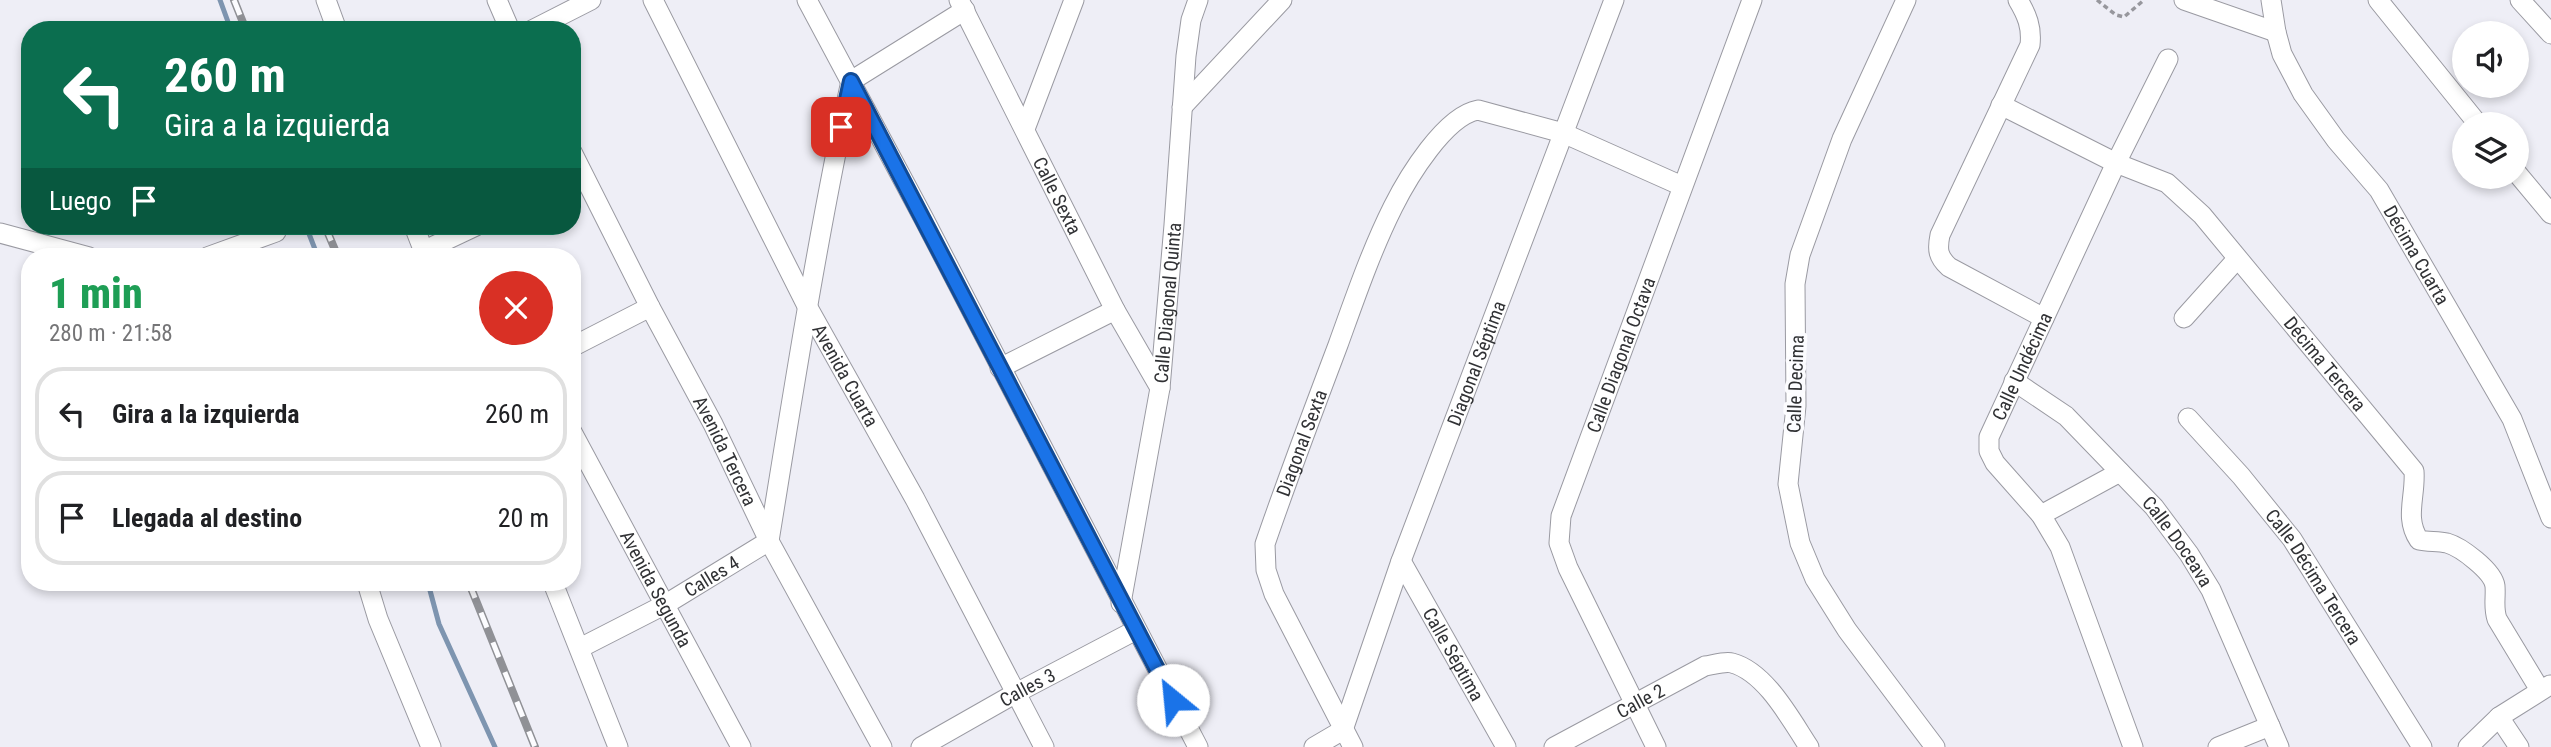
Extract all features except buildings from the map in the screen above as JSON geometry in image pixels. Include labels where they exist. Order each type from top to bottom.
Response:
[{"type":"street","points":[[326,0],[334,21]]},
{"type":"street","points":[[497,0],[506,21]]},
{"type":"street","points":[[549,21],[591,0]]},
{"type":"street","name":"Avenida Cuarta","points":[[653,0],[807,306],[915,499],[1044,747]]},
{"type":"street","points":[[807,0],[1198,747]]},
{"type":"street","points":[[1026,129],[1074,0]]},
{"type":"street","name":"Calle Diagonal Quinta","points":[[1121,603],[1160,388],[1186,55],[1191,20],[1198,0]]},
{"type":"street","points":[[1182,107],[1282,0]]},
{"type":"street","name":"Diagonal Séptima","points":[[1348,738],[1401,561],[1614,0]]},
{"type":"street","name":"Calle Diagonal Octava","points":[[1656,747],[1568,568],[1559,543],[1561,516],[1752,0]]},
{"type":"street","name":"Calle Decima","points":[[1906,0],[1842,139],[1800,256],[1795,284],[1797,405],[1788,484],[1800,543],[1815,579],[1847,630],[1935,747]]},
{"type":"street","points":[[2018,0],[2032,30],[2030,45],[1940,235],[1938,247],[1940,258],[1949,267],[2044,318]]},
{"type":"street","points":[[2184,0],[2276,32]]},
{"type":"street","name":"Décima Cuarta","points":[[2271,0],[2282,54],[2303,94],[2336,140],[2379,190],[2505,407],[2551,518]]},
{"type":"street","points":[[2378,0],[2468,112]]},
{"type":"street","points":[[2520,0],[2551,34]]},
{"type":"street","points":[[769,541],[807,306],[851,81],[962,5]]},
{"type":"street","name":"Calle Sexta","points":[[962,5],[1115,310],[1160,388]]},
{"type":"street","name":"Calle Undécima","points":[[2133,747],[2060,547],[2041,515],[1995,463],[1989,452],[1989,437],[2116,163],[2168,59]]},
{"type":"street","name":"Décima Tercera","points":[[2001,105],[2116,163],[2167,183],[2202,215],[2414,471],[2415,485],[2409,513],[2413,531],[2419,540],[2447,543],[2464,552],[2491,576],[2495,584],[2494,610],[2497,619],[2546,687]]},
{"type":"street","name":"Diagonal Sexta","points":[[1348,738],[1274,594],[1266,570],[1265,544],[1362,280],[1393,206],[1433,143],[1466,112],[1478,110],[1563,133],[1682,186]]},
{"type":"street","name":"Avenida Tercera","points":[[581,182],[713,424],[769,541],[882,747]]},
{"type":"street","points":[[2529,188],[2551,214]]},
{"type":"street","points":[[0,233],[56,248]]},
{"type":"street","points":[[247,248],[272,235]]},
{"type":"street","points":[[436,248],[460,235]]},
{"type":"street","points":[[2184,318],[2237,259]]},
{"type":"street","points":[[581,342],[650,307]]},
{"type":"street","points":[[1000,368],[1115,310]]},
{"type":"street","name":"Calle Doceava","points":[[2014,381],[2066,416],[2154,507],[2189,554],[2211,590],[2279,747]]},
{"type":"street","name":"Calle Décima Tercera","points":[[2188,418],[2241,476],[2292,540],[2422,747]]},
{"type":"street","name":"Avenida Segunda","points":[[581,448],[741,747]]},
{"type":"street","points":[[2041,515],[2120,472]]},
{"type":"street","name":"Calles 4","points":[[579,648],[666,604],[769,541]]},
{"type":"street","name":"Calle Séptima","points":[[1401,561],[1506,747]]},
{"type":"street","points":[[369,591],[427,745]]},
{"type":"street","points":[[557,591],[618,747]]},
{"type":"street","name":"Calles 3","points":[[921,747],[1016,693],[1136,631]]},
{"type":"street","name":"Calle 2","points":[[1554,747],[1705,666],[1731,662],[1767,686],[1809,747]]},
{"type":"street","points":[[2468,747],[2499,717],[2546,687]]},
{"type":"street","points":[[2499,717],[2519,747]]},
{"type":"street","points":[[2218,747],[2270,726]]},
{"type":"street","points":[[1314,747],[1348,738]]},
{"type":"path","points":[[2097,0],[2116,15],[2124,17],[2144,0]]},
{"type":"waterway","points":[[220,0],[228,21]]},
{"type":"waterway","points":[[309,235],[315,248]]},
{"type":"waterway","points":[[430,591],[439,624],[495,747]]},
{"type":"railway","points":[[234,0],[242,21]]},
{"type":"railway","points":[[329,235],[334,248]]},
{"type":"railway","points":[[472,591],[535,747]]},
{"type":"route","points":[[841,127],[851,81],[1173,700]]}]
